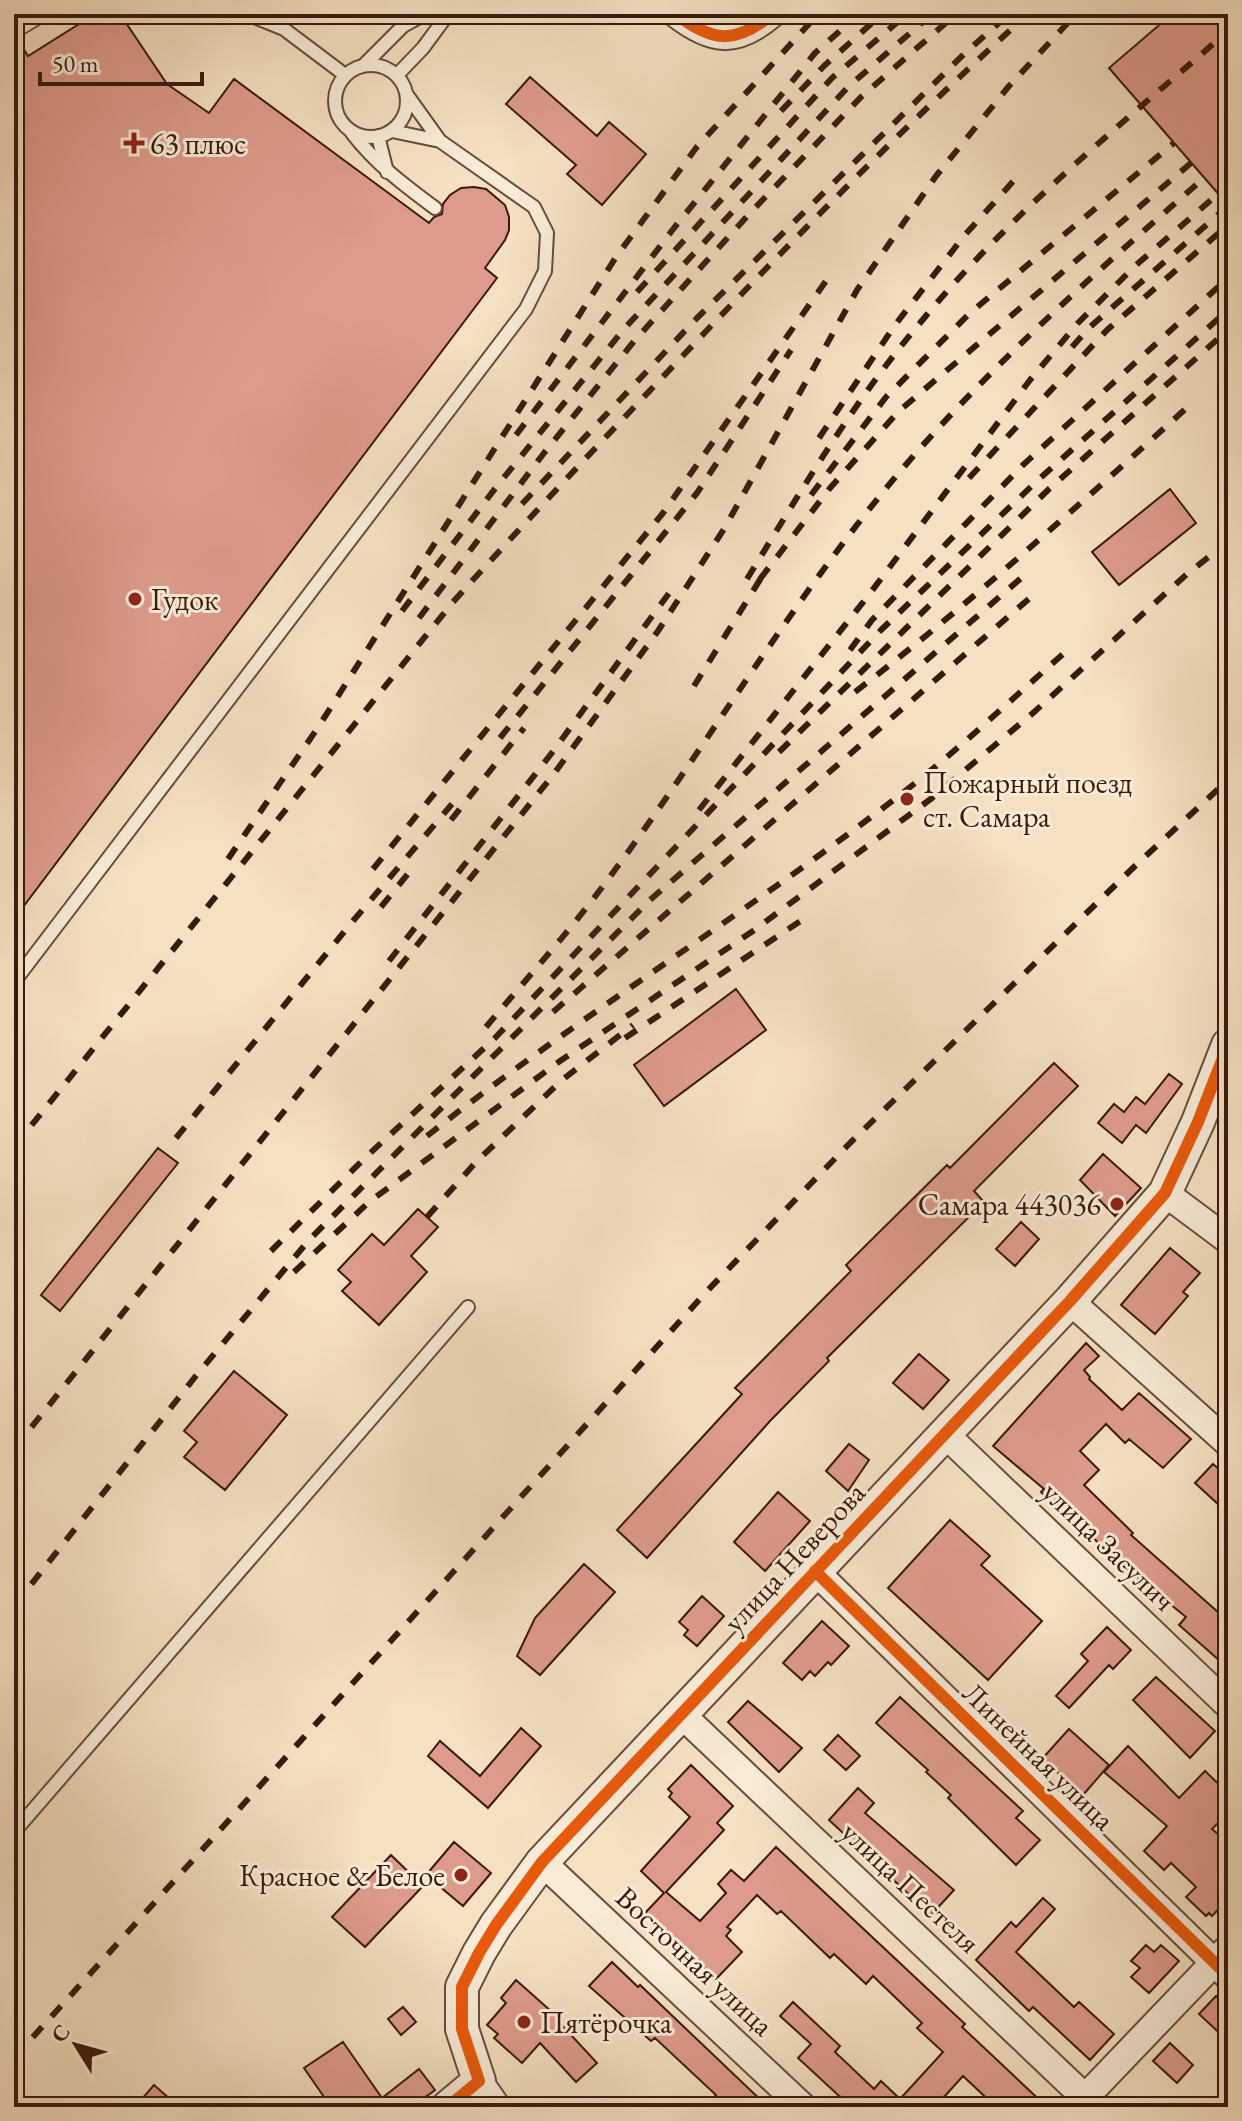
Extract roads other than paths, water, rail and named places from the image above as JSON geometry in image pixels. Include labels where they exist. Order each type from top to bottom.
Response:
[{"type":"street","points":[[676,14],[699,32],[723,38],[754,30],[772,14]]},
{"type":"street","name":"улица Неверова","points":[[479,2081],[462,2029],[462,1987],[496,1925],[542,1862],[1070,1301],[1165,1193],[1198,1122],[1228,1045]]},
{"type":"street","points":[[1165,1193],[1228,1240]]},
{"type":"street","points":[[1070,1301],[1228,1443]]},
{"type":"street","name":"улица Засулич","points":[[945,1434],[1228,1705]]},
{"type":"street","name":"Линейная улица","points":[[815,1571],[1224,1963]]},
{"type":"street","name":"улица Пестеля","points":[[682,1715],[1086,2104]]},
{"type":"street","name":"Восточная улица","points":[[542,1862],[803,2107]]},
{"type":"street","points":[[1086,2104],[1224,1963]]},
{"type":"street","points":[[448,2107],[479,2081],[497,2107]]},
{"type":"lane","points":[[14,32],[44,14]]},
{"type":"lane","points":[[249,14],[284,29],[345,75]]},
{"type":"lane","points":[[425,14],[403,26],[364,65],[345,75],[335,96],[338,115],[369,155],[435,208]]},
{"type":"lane","points":[[397,75],[423,48],[448,14]]},
{"type":"lane","points":[[14,982],[526,309],[545,271],[547,233],[534,207],[440,141],[407,95],[397,75],[383,66],[364,65]]},
{"type":"lane","points":[[348,128],[364,136],[378,136],[392,131],[405,116],[407,95]]},
{"type":"lane","points":[[392,131],[440,141]]},
{"type":"lane","points":[[378,136],[387,172]]},
{"type":"lane","points":[[14,1832],[468,1307]]},
{"type":"railway","points":[[228,859],[319,726],[616,257],[696,148],[818,14]]},
{"type":"railway","points":[[516,435],[674,228],[815,53],[859,14]]},
{"type":"railway","points":[[781,111],[824,66],[882,14]]},
{"type":"railway","points":[[637,292],[832,78],[907,14]]},
{"type":"railway","points":[[402,611],[497,486],[624,329],[848,87],[932,14]]},
{"type":"railway","points":[[419,618],[544,453],[635,340],[861,97],[956,14]]},
{"type":"railway","points":[[522,504],[697,318],[964,54],[1009,14]]},
{"type":"railway","points":[[14,1147],[453,602],[805,229],[937,98],[1028,14]]},
{"type":"railway","points":[[14,1449],[553,775],[658,631],[724,529],[857,290],[936,176],[1009,86],[1076,14]]},
{"type":"railway","points":[[747,579],[872,384],[955,283],[1029,207],[1228,31]]},
{"type":"railway","points":[[811,495],[886,397],[970,313],[1174,143]]},
{"type":"railway","points":[[760,579],[830,488],[899,411],[1191,163]]},
{"type":"railway","points":[[819,438],[895,325],[964,236],[1018,176]]},
{"type":"railway","points":[[486,1027],[609,878],[834,555],[916,453],[1019,345],[1204,178]]},
{"type":"railway","points":[[699,810],[868,596],[1030,380],[1078,323],[1135,266],[1218,194]]},
{"type":"railway","points":[[1072,347],[1090,327],[1228,206]]},
{"type":"railway","points":[[969,478],[1107,330],[1228,225]]},
{"type":"railway","points":[[373,869],[663,513],[833,271]]},
{"type":"railway","points":[[850,650],[872,620],[1023,465],[1228,278]]},
{"type":"railway","points":[[271,1251],[367,1156],[495,1038],[881,630],[1037,481],[1228,310]]},
{"type":"railway","points":[[779,752],[1049,489],[1228,330]]},
{"type":"railway","points":[[500,738],[697,493],[791,350]]},
{"type":"railway","points":[[855,692],[984,587],[1191,404]]},
{"type":"railway","points":[[294,1272],[369,1202],[560,1061],[753,931],[932,798],[1033,713],[1187,574],[1228,542]]},
{"type":"railway","points":[[694,686],[766,570]]},
{"type":"railway","points":[[14,1606],[195,1377],[309,1240],[650,900],[1027,573]]},
{"type":"railway","points":[[389,961],[551,754],[672,589]]},
{"type":"railway","points":[[553,1012],[1039,590]]},
{"type":"railway","points":[[427,1136],[547,1046],[854,830],[934,768],[1069,649]]},
{"type":"railway","points":[[451,820],[524,728]]},
{"type":"railway","points":[[14,2058],[708,1290],[850,1143],[1137,864],[1228,780]]},
{"type":"railway","points":[[176,1138],[452,804]]},
{"type":"railway","points":[[381,907],[411,870]]},
{"type":"railway","points":[[625,1038],[802,920]]},
{"type":"railway","points":[[427,1217],[476,1162],[562,1080],[633,1025]]},
{"type":"place","name":"63 плюс","points":[[134,143]]},
{"type":"place","name":"Гудок","points":[[135,599]]},
{"type":"place","name":"Пожарный поезд ст. Самара","points":[[907,799]]},
{"type":"place","name":"Самара 443036","points":[[1117,1204]]},
{"type":"place","name":"Красное & Белое","points":[[461,1875]]},
{"type":"place","name":"Пятёрочка","points":[[524,2022]]}]
